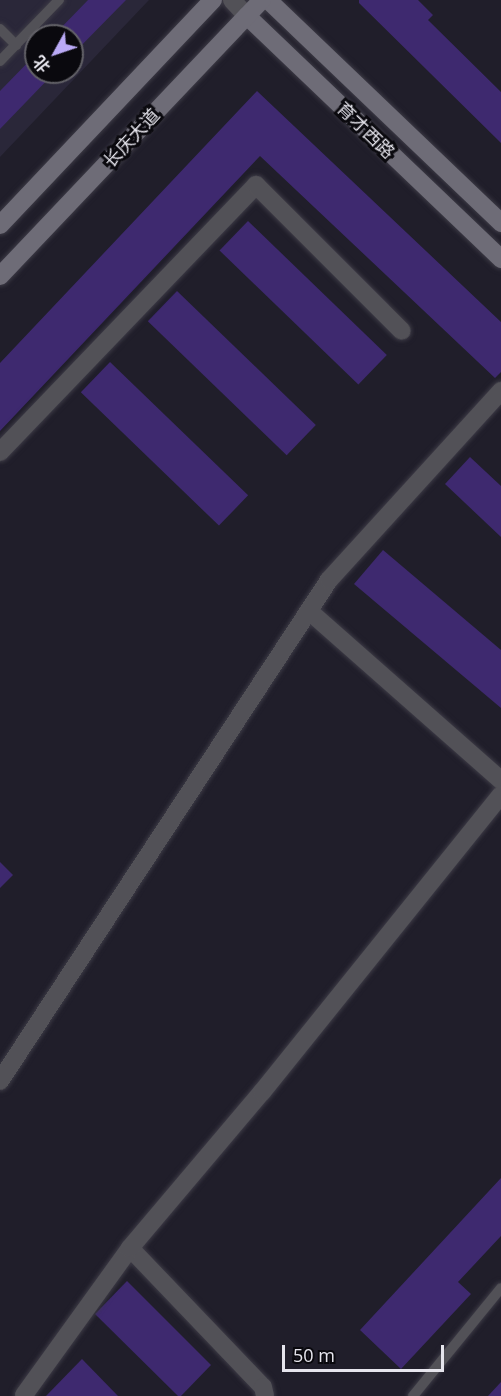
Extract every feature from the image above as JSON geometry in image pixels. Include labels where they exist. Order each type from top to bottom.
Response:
[{"type":"main road","name":"长庆大道","points":[[0,225],[213,0]]},
{"type":"main road","name":"长庆大道","points":[[0,276],[262,0]]},
{"type":"main road","name":"育才西路","points":[[268,0],[501,223]]},
{"type":"main road","name":"育才西路","points":[[247,16],[501,259]]},
{"type":"street","name":"育才西路","points":[[232,0],[247,16]]},
{"type":"street","points":[[0,452],[256,185],[402,331]]},
{"type":"street","points":[[0,1081],[5,1062],[329,580],[501,391]]},
{"type":"street","points":[[309,611],[501,780]]},
{"type":"street","points":[[24,1395],[130,1248],[262,1092],[501,795]]},
{"type":"street","points":[[130,1248],[260,1393]]},
{"type":"lane","points":[[0,61],[59,0]]},
{"type":"lane","points":[[0,29],[16,45]]},
{"type":"lane","points":[[413,1396],[501,1288]]},
{"type":"shaded area","points":[[0,0],[149,0],[84,68],[84,24],[24,24],[24,84],[69,84],[0,157]]},
{"type":"building","points":[[88,0],[126,0],[84,43],[84,24],[65,24]]},
{"type":"building","points":[[359,0],[418,0],[433,15],[428,20],[501,92],[501,143],[359,3]]},
{"type":"building","points":[[24,66],[24,84],[43,84],[0,129],[0,91]]},
{"type":"building","points":[[257,91],[501,322],[501,372],[495,378],[260,156],[0,431],[0,363]]},
{"type":"building","points":[[248,221],[387,355],[358,385],[220,250]]},
{"type":"building","points":[[177,291],[316,425],[287,455],[148,321]]},
{"type":"building","points":[[110,362],[248,495],[219,526],[81,392]]},
{"type":"building","points":[[470,457],[501,486],[501,537],[445,484]]},
{"type":"building","points":[[383,550],[501,650],[501,708],[354,584]]},
{"type":"building","points":[[0,862],[13,875],[0,888]]},
{"type":"building","points":[[501,1178],[501,1236],[458,1282],[471,1294],[401,1369],[360,1330]]},
{"type":"building","points":[[127,1281],[211,1365],[181,1396],[178,1396],[95,1314]]},
{"type":"building","points":[[82,1359],[118,1396],[46,1396]]},
{"type":"building","points":[[501,1382],[501,1396],[488,1396]]}]
